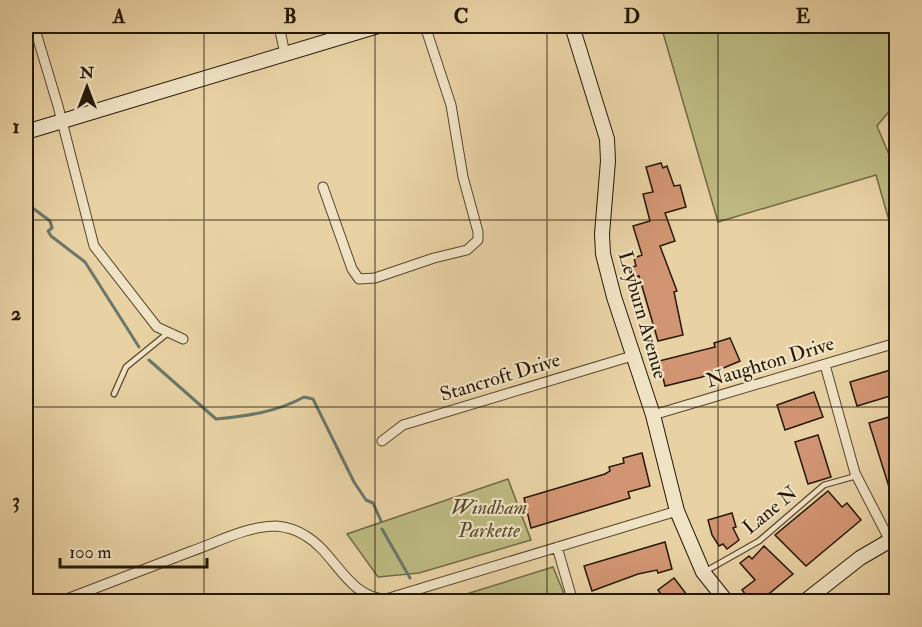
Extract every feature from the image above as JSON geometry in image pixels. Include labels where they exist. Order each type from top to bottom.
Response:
[{"type":"street","points":[[33,26],[62,121],[94,246],[157,327],[183,339]]},
{"type":"street","points":[[279,26],[285,54]]},
{"type":"street","points":[[26,132],[378,26]]},
{"type":"street","points":[[323,187],[352,269],[359,279],[375,278],[434,258],[467,250],[478,240],[478,232],[463,177],[451,105],[425,26]]},
{"type":"street","name":"Leyburn Avenue","points":[[572,26],[607,139],[603,254],[632,356],[653,415],[677,511],[703,572],[727,602]]},
{"type":"street","name":"Naughton Drive","points":[[653,415],[897,344]]},
{"type":"street","name":"Stancroft Drive","points":[[382,441],[403,425],[632,356]]},
{"type":"street","points":[[804,602],[893,538],[856,476],[825,365]]},
{"type":"street","points":[[59,602],[241,533],[275,526],[290,528],[310,539],[330,557],[356,589],[376,598],[386,599],[677,511]]},
{"type":"street","points":[[557,547],[573,602]]},
{"type":"street","points":[[880,602],[896,595]]},
{"type":"lane","points":[[114,394],[126,367],[170,332]]},
{"type":"lane","name":"Lane N","points":[[703,572],[759,542],[824,485],[856,476]]},
{"type":"green space","points":[[661,26],[896,26],[896,103],[877,126],[896,171],[896,245],[876,175],[718,222]]},
{"type":"green space","name":"Windham Parkette","points":[[508,479],[531,540],[419,573],[378,577],[347,534]]},
{"type":"green space","points":[[553,567],[567,601],[444,601]]},
{"type":"building","points":[[661,163],[663,168],[667,166],[674,186],[680,185],[686,207],[665,213],[675,241],[660,246],[677,291],[674,292],[683,335],[658,341],[639,276],[635,277],[632,267],[636,266],[634,258],[642,255],[633,226],[650,221],[643,194],[653,192],[646,167]]},
{"type":"building","points":[[730,338],[740,361],[702,377],[665,386],[659,361],[715,347],[714,343]]},
{"type":"building","points":[[897,368],[897,394],[857,406],[850,382]]},
{"type":"building","points":[[814,392],[823,417],[785,430],[777,405]]},
{"type":"building","points":[[889,417],[897,442],[895,506],[869,423]]},
{"type":"building","points":[[818,435],[831,477],[808,484],[795,442]]},
{"type":"building","points":[[642,453],[650,486],[628,492],[630,498],[531,528],[524,498],[605,474],[610,471],[609,467],[624,463],[623,458]]},
{"type":"building","points":[[828,491],[842,507],[847,503],[861,520],[806,566],[775,535]]},
{"type":"building","points":[[732,513],[736,527],[733,528],[739,540],[727,549],[723,544],[719,546],[712,535],[708,520]]},
{"type":"building","points":[[665,542],[672,569],[658,573],[657,570],[638,574],[592,591],[584,566]]},
{"type":"building","points":[[764,546],[793,574],[759,602],[751,602],[742,590],[755,580],[740,563],[749,556],[752,559]]},
{"type":"building","points":[[674,578],[692,602],[666,602],[658,590]]},
{"type":"waterway","points":[[26,192],[26,203],[50,221],[52,228],[48,231],[51,236],[85,262],[139,347]]},
{"type":"waterway","points":[[149,360],[216,419],[272,410],[304,397],[313,399],[354,482],[366,500],[373,503],[381,521]]},
{"type":"waterway","points":[[382,529],[410,578]]}]
